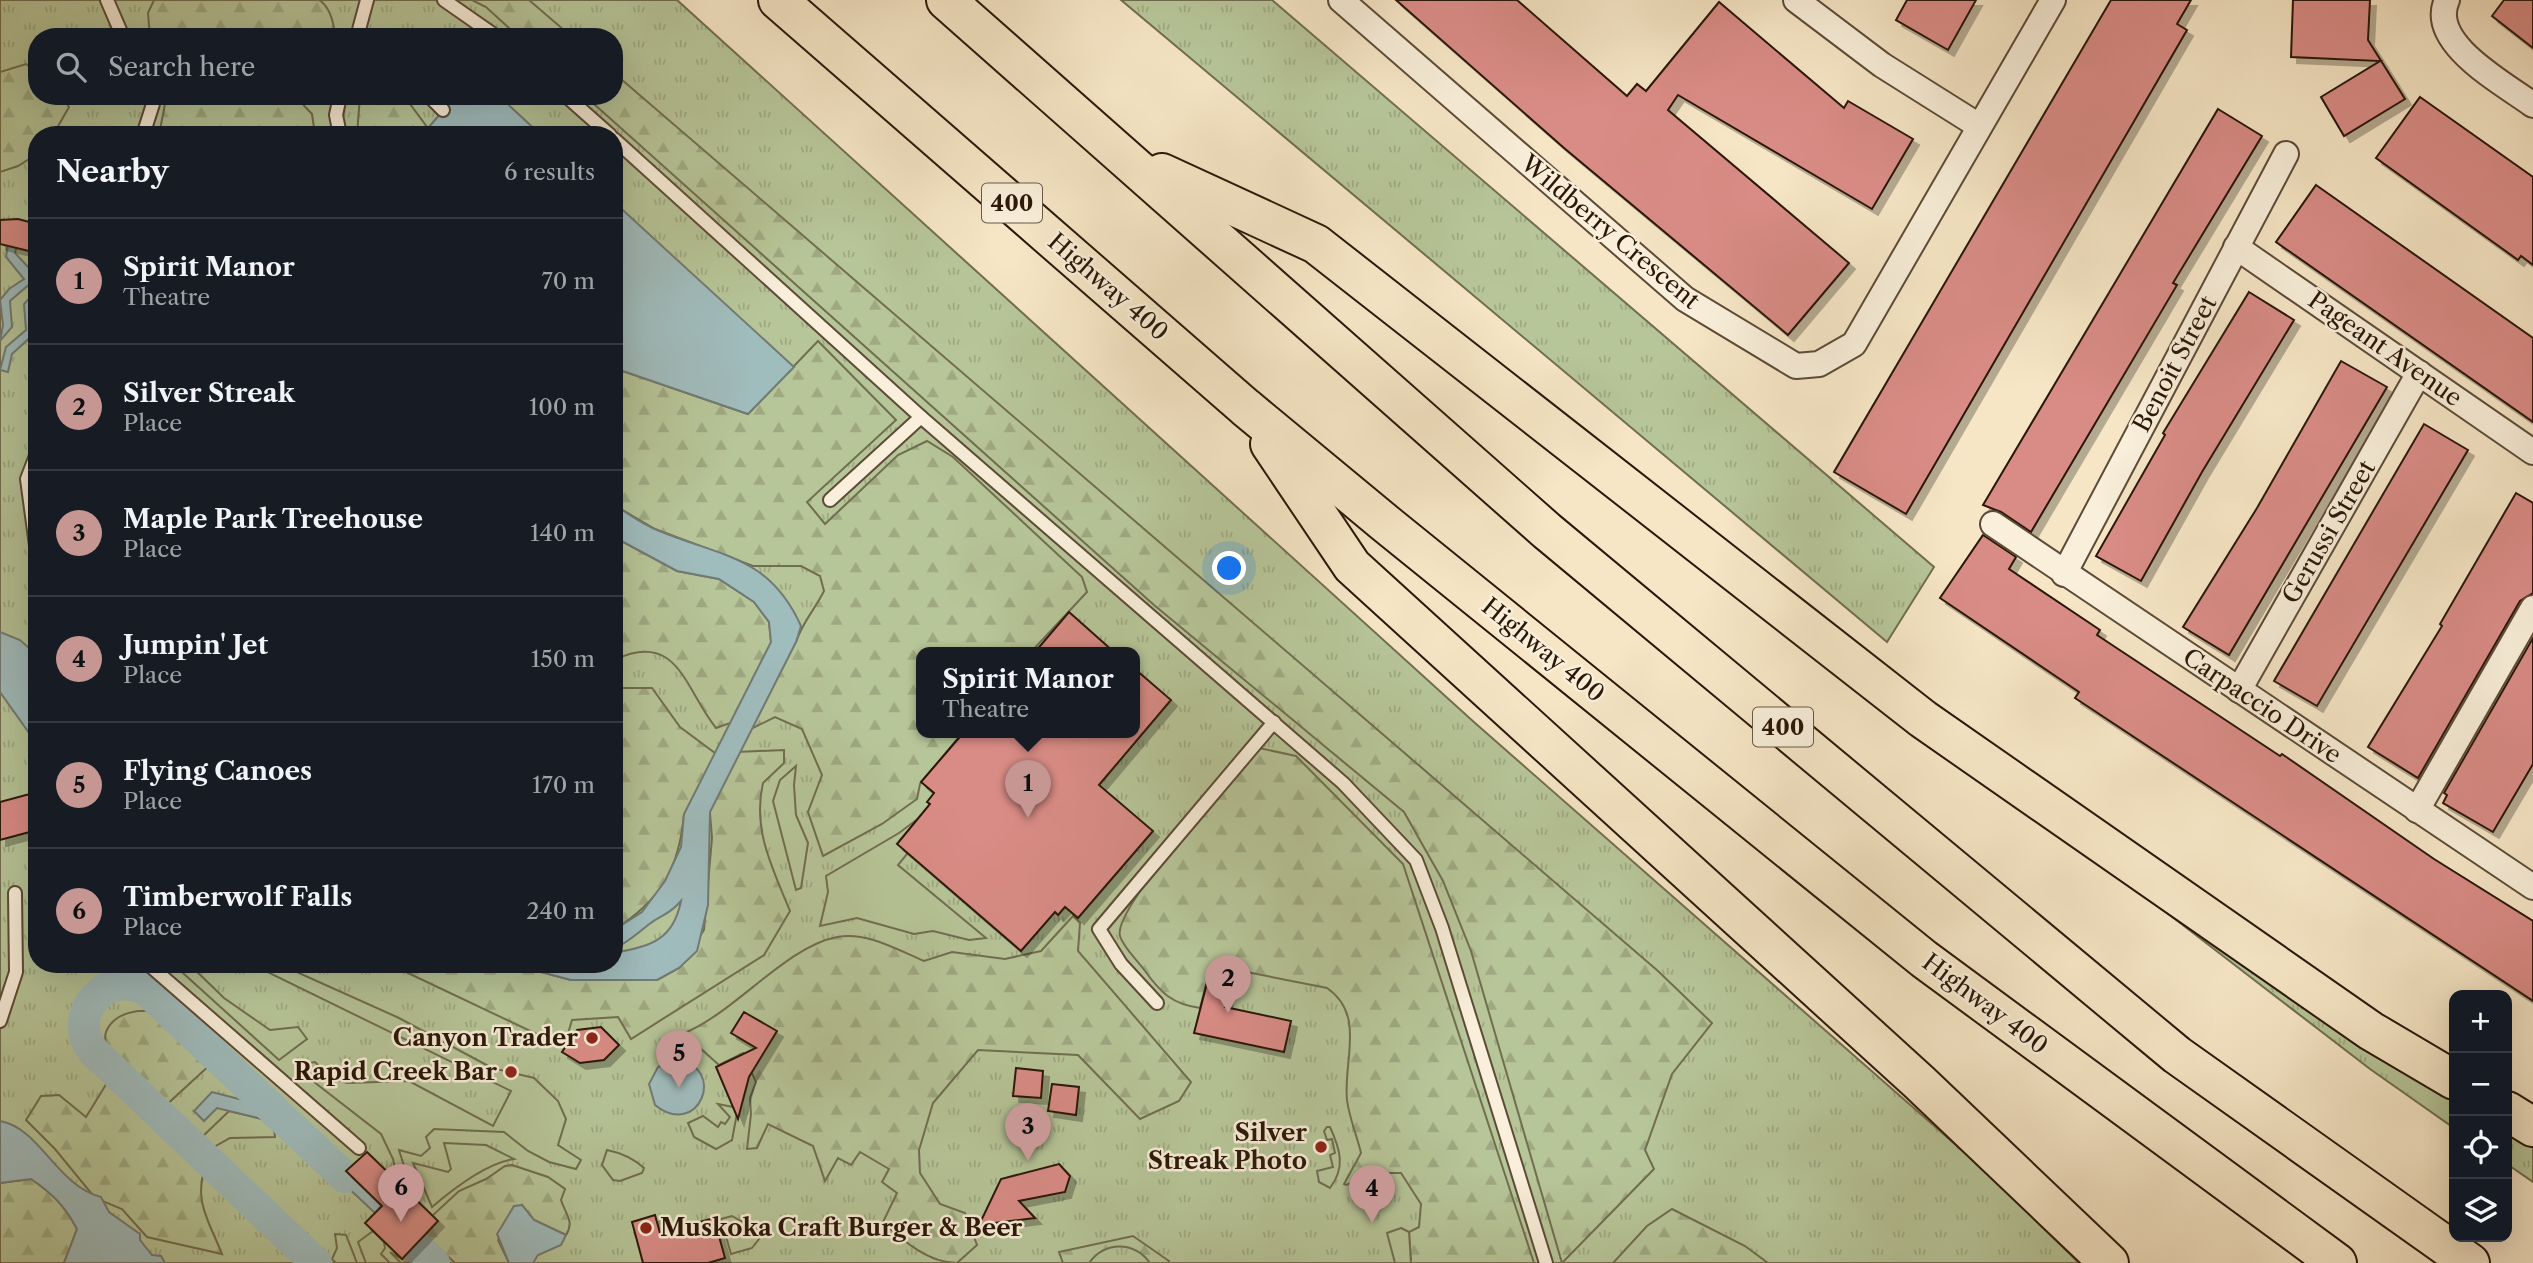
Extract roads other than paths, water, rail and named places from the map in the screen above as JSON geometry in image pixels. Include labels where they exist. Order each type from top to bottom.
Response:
[{"type":"highway","name":"Highway 400","points":[[779,0],[1245,407],[1924,959],[2337,1263]]},
{"type":"highway","name":"400","points":[[946,0],[1547,531],[2177,1055],[2470,1263]]},
{"type":"highway","points":[[1124,155],[1316,244],[1923,719],[2371,1031],[2449,1077]]},
{"type":"highway","points":[[1245,407],[1352,566],[1919,1082],[2109,1263]]},
{"type":"highway","points":[[2512,1114],[2533,1127]]},
{"type":"street","name":"Wildberry Crescent","points":[[1341,0],[1685,299],[1796,366],[1819,364],[1854,344],[2053,0]]},
{"type":"street","points":[[1796,0],[1882,65],[1979,125]]},
{"type":"street","points":[[2446,0],[2447,34],[2462,52],[2533,105]]},
{"type":"street","name":"Benoit Street","points":[[2064,574],[2286,154]]},
{"type":"street","name":"Pageant Avenue","points":[[2236,247],[2533,452]]},
{"type":"street","name":"Gerussi Street","points":[[2239,690],[2419,373]]},
{"type":"street","name":"Carpaccio Drive","points":[[1993,524],[2533,887]]},
{"type":"street","points":[[2417,810],[2533,608]]},
{"type":"lane","points":[[107,0],[119,28]]},
{"type":"lane","points":[[363,28],[366,0]]},
{"type":"lane","points":[[444,0],[484,28]]},
{"type":"lane","points":[[146,126],[153,105]]},
{"type":"lane","points":[[338,105],[336,115],[338,126]]},
{"type":"lane","points":[[438,105],[443,110]]},
{"type":"lane","points":[[576,105],[600,126]]},
{"type":"lane","points":[[623,147],[922,418],[1343,783],[1416,860],[1442,928],[1546,1263]]},
{"type":"lane","points":[[830,499],[922,418]]},
{"type":"lane","points":[[1157,1003],[1121,964],[1099,929],[1274,722]]},
{"type":"lane","points":[[0,1021],[16,972],[15,893]]},
{"type":"lane","points":[[158,973],[359,1149]]},
{"type":"water","points":[[447,105],[509,105],[531,126],[430,126]]},
{"type":"water","points":[[623,210],[794,367],[748,414],[623,371]]},
{"type":"water","points":[[9,238],[18,241],[15,253],[28,267],[28,285],[10,301],[12,327],[0,341],[3,325],[0,300],[9,289],[24,279],[6,257]]},
{"type":"water","points":[[28,300],[28,339],[12,354],[8,372],[0,370],[6,347],[26,330],[24,304]]},
{"type":"water","points":[[623,511],[651,528],[722,554],[758,572],[774,585],[801,626],[796,642],[710,812],[708,905],[697,951],[679,968],[657,980],[571,980],[545,973],[623,973],[623,951],[649,944],[666,933],[672,925],[681,901],[623,944],[623,924],[642,912],[665,881],[681,847],[684,814],[771,642],[769,622],[754,602],[719,579],[677,571],[623,542]]},
{"type":"water","points":[[0,632],[20,640],[28,647],[28,732],[0,692]]},
{"type":"water","points":[[676,1059],[692,1065],[701,1075],[704,1087],[702,1098],[695,1108],[684,1114],[670,1113],[655,1105],[649,1084],[658,1067]]},
{"type":"water","points":[[246,1073],[284,1110],[268,1125],[262,1119],[217,1108],[204,1121],[194,1111],[212,1092],[243,1100],[233,1087]]},
{"type":"water","points":[[0,1121],[26,1134],[72,1181],[85,1191],[101,1197],[109,1212],[140,1234],[140,1240],[152,1255],[161,1256],[165,1263],[64,1263],[77,1229],[57,1201],[31,1179],[0,1183]]},
{"type":"water","points":[[318,1144],[382,1205],[375,1213],[310,1152]]},
{"type":"water","points":[[522,1205],[534,1220],[566,1235],[561,1245],[538,1255],[533,1263],[509,1263],[497,1234],[514,1206]]},
{"type":"waterway","points":[[316,1263],[93,1051],[86,1037],[84,1023],[94,998],[117,985],[131,985],[146,990],[345,1177]]},
{"type":"waterway","points":[[415,1245],[434,1263]]},
{"type":"place","name":"Spirit Manor","points":[[1028,818]]},
{"type":"place","name":"Silver Streak","points":[[1228,1013]]},
{"type":"place","name":"Canyon Trader","points":[[592,1038]]},
{"type":"place","name":"Rapid Creek Bar","points":[[511,1072]]},
{"type":"place","name":"Flying Canoes","points":[[679,1088]]},
{"type":"place","name":"Silver Streak Photo","points":[[1321,1147]]},
{"type":"place","name":"Maple Park Treehouse","points":[[1028,1161]]},
{"type":"place","name":"Timberwolf Falls","points":[[401,1222]]},
{"type":"place","name":"Jumpin' Jet","points":[[1372,1223]]},
{"type":"place","name":"Muskoka Craft Burger & Beer","points":[[646,1228]]}]
